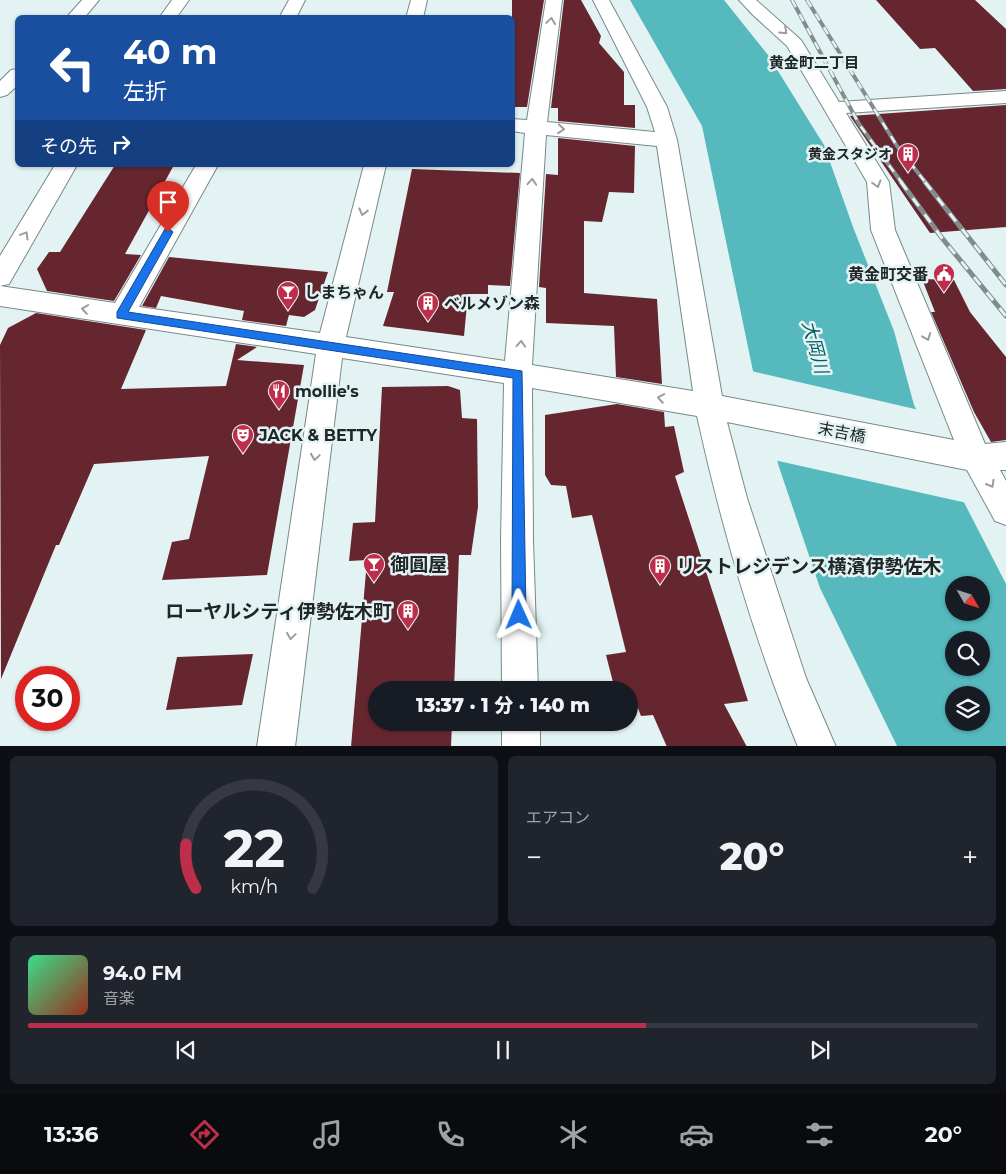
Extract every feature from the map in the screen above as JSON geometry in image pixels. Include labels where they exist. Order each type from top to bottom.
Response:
[{"type":"street","points":[[77,15],[91,0]]},
{"type":"street","points":[[169,15],[181,0]]},
{"type":"street","points":[[288,15],[296,0]]},
{"type":"street","points":[[415,15],[419,0]]},
{"type":"street","points":[[520,681],[517,540],[518,374],[524,126],[554,0]]},
{"type":"street","points":[[601,0],[657,107],[667,140],[709,406],[731,498],[788,680],[817,746]]},
{"type":"street","points":[[747,0],[757,12],[784,30],[795,44],[878,182],[883,230],[976,458],[1006,510]]},
{"type":"street","points":[[834,108],[1006,96]]},
{"type":"street","points":[[524,126],[667,140]]},
{"type":"street","points":[[0,277],[65,167]]},
{"type":"street","points":[[121,315],[205,167]]},
{"type":"street","points":[[276,746],[330,347],[375,167]]},
{"type":"street","name":"末吉橋","points":[[0,296],[518,374],[709,406],[976,458],[1006,456]]},
{"type":"street","points":[[521,731],[521,746]]},
{"type":"water","name":"大岡川","points":[[630,0],[724,0],[768,55],[824,145],[853,227],[894,331],[914,405],[1006,584],[1006,746],[897,746],[820,588],[779,467],[753,371],[702,126]]},
{"type":"pier","points":[[751,371],[919,410],[967,503],[774,460]]},
{"type":"building","points":[[512,0],[544,0],[527,107],[515,107],[515,15],[512,15]]},
{"type":"building","points":[[564,0],[581,0],[601,36],[599,43],[624,72],[624,105],[635,105],[635,128],[558,121],[558,108],[551,108]]},
{"type":"building","points":[[876,0],[975,0],[1006,29],[1006,89],[973,91],[935,48],[920,49]]},
{"type":"building","points":[[1006,105],[1006,227],[930,233],[850,116]]},
{"type":"building","points":[[558,138],[635,146],[634,193],[609,192],[602,222],[584,221],[584,293],[657,299],[662,384],[616,377],[614,326],[546,323],[546,288],[539,287],[546,174],[558,175]]},
{"type":"building","points":[[114,167],[173,167],[125,254],[141,255],[114,301],[47,291],[37,269],[49,252],[60,252]]},
{"type":"building","points":[[412,169],[520,173],[510,286],[488,285],[488,294],[468,294],[464,336],[383,326],[394,292],[387,292]]},
{"type":"building","points":[[169,257],[328,272],[315,310],[304,317],[289,315],[286,326],[242,320],[244,311],[161,296],[156,308],[142,306]]},
{"type":"building","points":[[922,279],[954,280],[970,312],[1006,357],[1006,440],[991,442],[974,412],[931,312],[935,312]]},
{"type":"building","points":[[36,313],[146,330],[121,389],[226,386],[236,344],[257,347],[237,360],[304,365],[267,575],[162,580],[172,542],[189,539],[209,456],[94,464],[59,545],[56,545],[1,679],[0,345],[8,328]]},
{"type":"building","points":[[448,386],[460,390],[462,418],[477,419],[478,507],[471,555],[459,555],[454,681],[368,681],[368,731],[452,731],[451,746],[351,746],[367,560],[349,561],[353,523],[375,522],[382,387]]},
{"type":"building","name":"リストレジデンス横濱伊勢佐木","points":[[617,404],[664,412],[665,427],[674,426],[684,472],[675,476],[748,701],[724,704],[746,746],[667,746],[653,715],[641,716],[638,708],[638,681],[613,681],[606,655],[626,652],[592,515],[572,518],[566,486],[551,485],[545,475],[545,415]]},
{"type":"building","points":[[253,654],[242,705],[166,710],[177,657]]},
{"type":"railway","points":[[792,0],[859,124],[902,183]]},
{"type":"railway","points":[[807,0],[897,146],[926,183]]},
{"type":"railway","points":[[901,182],[942,238],[1006,316]]},
{"type":"railway","points":[[925,182],[1006,285]]},
{"type":"place","name":"黄金スタジオ","points":[[908,173]]},
{"type":"place","name":"黄金町交番","points":[[944,293]]},
{"type":"place","name":"しまちゃん","points":[[288,311]]},
{"type":"place","name":"ベルメゾン森","points":[[428,322]]},
{"type":"place","name":"mollie's","points":[[279,410]]},
{"type":"place","name":"JACK & BETTY","points":[[243,454]]},
{"type":"place","name":"御圓屋","points":[[374,583]]},
{"type":"place","name":"リストレジデンス横濱伊勢佐木","points":[[660,585]]},
{"type":"place","name":"ローヤルシティ伊勢佐木町","points":[[408,630]]},
{"type":"district","name":"黄金町二丁目","points":[[814,63]]},
{"type":"route","points":[[168,232],[121,315],[518,374],[517,540],[519,615]]}]
